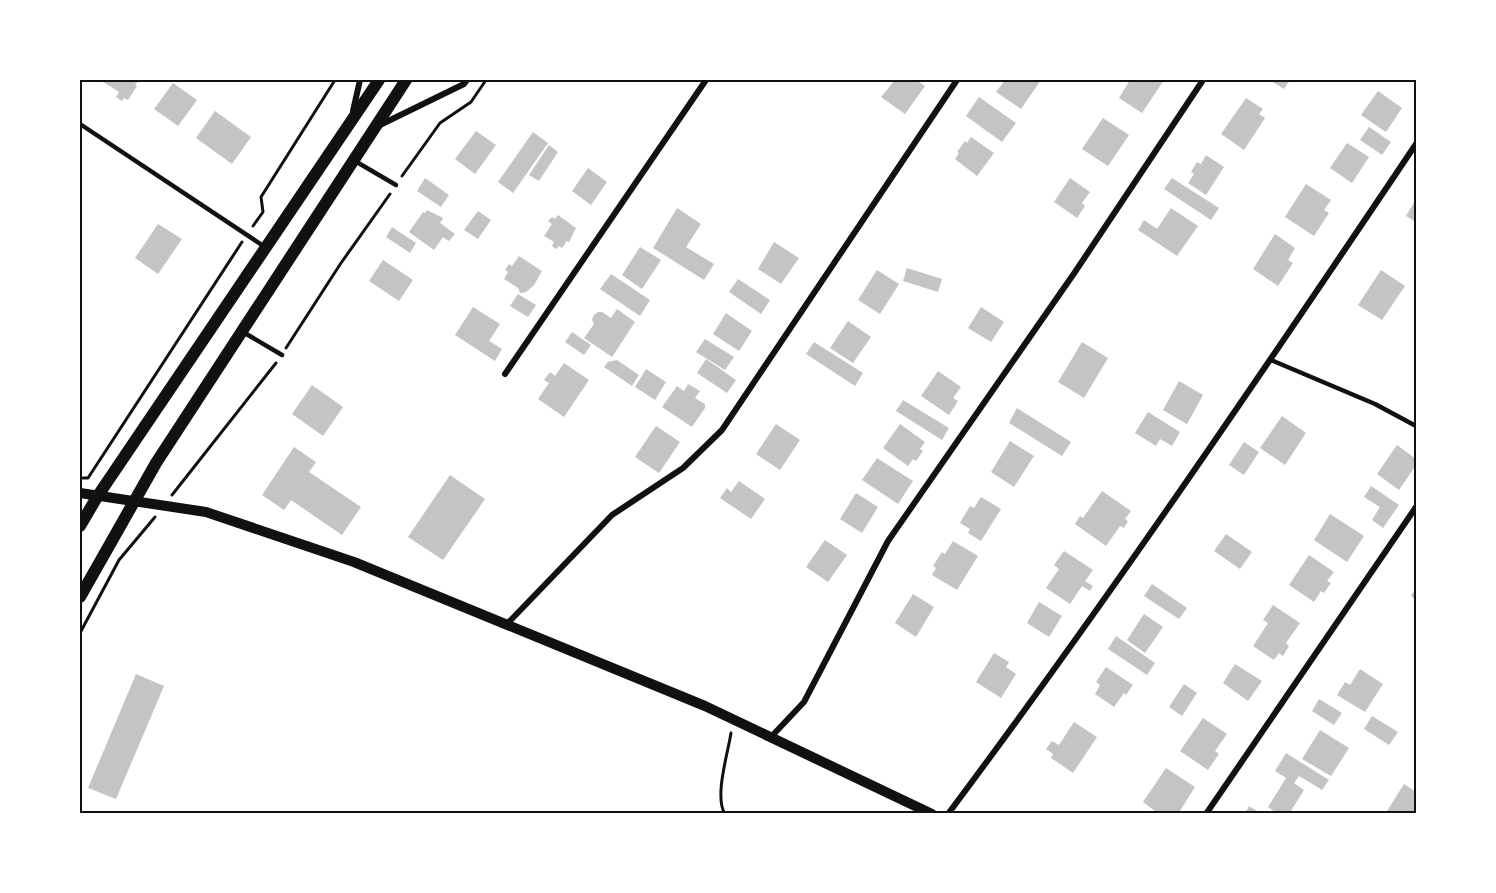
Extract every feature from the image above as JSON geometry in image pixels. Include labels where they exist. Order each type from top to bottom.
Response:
[{"type":"main road","points":[[80,526],[97,497],[379,80]]},
{"type":"main road","points":[[80,597],[132,501],[406,80]]},
{"type":"street","points":[[351,121],[360,80]]},
{"type":"street","points":[[372,129],[464,84],[467,80]]},
{"type":"street","points":[[505,374],[706,80]]},
{"type":"street","points":[[506,625],[612,515],[683,468],[722,430],[957,80]]},
{"type":"street","points":[[771,738],[804,702],[888,541],[1075,272],[1203,80]]},
{"type":"street","points":[[948,813],[1028,707],[1271,360],[1416,144]]},
{"type":"street","points":[[80,493],[206,512],[354,562],[734,720],[932,813]]},
{"type":"street","points":[[1206,813],[1416,507]]},
{"type":"lane","points":[[80,124],[266,248]]},
{"type":"lane","points":[[353,159],[396,185]]},
{"type":"lane","points":[[242,331],[282,355]]},
{"type":"lane","points":[[1271,360],[1375,404],[1416,426]]},
{"type":"path","points":[[80,478],[88,478],[246,235],[264,212],[261,197],[335,80]]},
{"type":"path","points":[[170,498],[282,355],[341,263],[440,123],[471,102],[486,80]]},
{"type":"path","points":[[80,633],[120,560],[158,512]]},
{"type":"path","points":[[725,813],[721,792],[734,720]]},
{"type":"building","points":[[100,80],[139,80],[128,100],[124,98],[122,101],[116,97],[119,92]]},
{"type":"building","points":[[895,80],[916,80],[925,86],[905,114],[881,97]]},
{"type":"building","points":[[1005,80],[1041,80],[1021,109],[996,92]]},
{"type":"building","points":[[1130,80],[1164,80],[1142,113],[1119,98]]},
{"type":"building","points":[[1269,80],[1290,80],[1284,89]]},
{"type":"building","points":[[173,83],[197,100],[178,126],[154,109]]},
{"type":"building","points":[[1378,91],[1402,108],[1386,132],[1361,115]]},
{"type":"building","points":[[979,97],[1016,123],[1002,142],[966,116]]},
{"type":"building","points":[[1246,98],[1263,109],[1259,114],[1265,118],[1244,150],[1221,134]]},
{"type":"building","points":[[215,111],[251,137],[232,164],[196,138]]},
{"type":"building","points":[[1103,118],[1129,135],[1108,166],[1082,149]]},
{"type":"building","points":[[1369,127],[1391,142],[1382,155],[1360,140]]},
{"type":"building","points":[[476,131],[496,145],[475,174],[455,159]]},
{"type":"building","points":[[533,132],[548,143],[513,193],[498,182]]},
{"type":"building","points":[[971,137],[994,153],[977,176],[955,159],[965,141],[967,143]]},
{"type":"building","points":[[1347,143],[1369,157],[1352,183],[1330,168]]},
{"type":"building","points":[[549,145],[558,152],[539,181],[529,175]]},
{"type":"building","points":[[1206,155],[1224,167],[1206,195],[1188,183],[1194,174],[1191,172],[1197,162],[1201,164]]},
{"type":"building","points":[[588,168],[607,182],[591,205],[572,191]]},
{"type":"building","points":[[425,178],[449,195],[441,207],[417,191]]},
{"type":"building","points":[[1070,178],[1090,192],[1082,203],[1085,206],[1077,218],[1054,202]]},
{"type":"building","points":[[1172,178],[1219,208],[1211,220],[1164,189]]},
{"type":"building","points":[[1306,184],[1331,200],[1324,210],[1329,213],[1314,236],[1285,217]]},
{"type":"building","points":[[1416,199],[1416,222],[1406,216]]},
{"type":"building","points":[[677,208],[701,224],[686,247],[714,264],[704,280],[653,248]]},
{"type":"building","points":[[1171,208],[1198,226],[1177,256],[1138,230],[1144,220],[1157,229]]},
{"type":"building","points":[[427,210],[443,218],[440,223],[455,234],[449,241],[443,237],[434,250],[409,232],[423,212]]},
{"type":"building","points":[[478,211],[491,220],[478,239],[464,230]]},
{"type":"building","points":[[558,215],[576,228],[569,242],[567,241],[562,248],[559,246],[556,249],[552,246],[554,242],[544,236],[552,224],[548,221],[552,217],[555,219]]},
{"type":"building","points":[[158,224],[182,239],[158,274],[135,258]]},
{"type":"building","points":[[392,227],[416,243],[410,253],[386,237]]},
{"type":"building","points":[[1275,234],[1295,248],[1288,260],[1293,263],[1278,286],[1253,269]]},
{"type":"building","points":[[774,242],[799,258],[781,284],[758,269]]},
{"type":"building","points":[[640,247],[661,260],[642,289],[622,275]]},
{"type":"building","points":[[519,256],[542,271],[534,285],[526,292],[520,293],[518,288],[504,279],[508,272],[505,270],[509,264],[512,266]]},
{"type":"building","points":[[383,260],[413,280],[399,301],[369,281]]},
{"type":"building","points":[[907,268],[942,279],[938,292],[903,281]]},
{"type":"building","points":[[877,270],[899,284],[880,314],[858,300]]},
{"type":"building","points":[[1381,270],[1405,286],[1382,320],[1358,305]]},
{"type":"building","points":[[611,274],[650,300],[640,316],[600,289]]},
{"type":"building","points":[[738,279],[770,300],[761,314],[729,292]]},
{"type":"building","points":[[518,294],[536,305],[528,317],[510,306]]},
{"type":"building","points":[[473,307],[500,324],[489,341],[502,349],[495,361],[455,335]]},
{"type":"building","points":[[981,307],[1004,322],[991,342],[968,328]]},
{"type":"building","points":[[617,309],[635,322],[612,357],[584,338],[594,324],[592,320],[594,315],[602,312],[611,318]]},
{"type":"building","points":[[726,313],[752,331],[739,351],[713,334]]},
{"type":"building","points":[[848,321],[871,337],[853,363],[830,348]]},
{"type":"building","points":[[572,332],[591,345],[584,355],[565,342]]},
{"type":"building","points":[[705,339],[734,357],[725,370],[696,352]]},
{"type":"building","points":[[814,342],[863,373],[855,386],[806,354]]},
{"type":"building","points":[[1082,342],[1108,358],[1084,398],[1058,382]]},
{"type":"building","points":[[706,359],[736,380],[727,393],[697,373]]},
{"type":"building","points":[[617,360],[639,375],[632,386],[604,367],[608,362]]},
{"type":"building","points":[[564,363],[589,380],[564,417],[538,399],[549,383],[544,380],[550,372],[555,376]]},
{"type":"building","points":[[646,369],[666,382],[655,400],[635,387]]},
{"type":"building","points":[[938,371],[961,387],[953,398],[958,401],[949,415],[921,396]]},
{"type":"building","points":[[1179,381],[1203,395],[1187,424],[1163,410]]},
{"type":"building","points":[[688,384],[700,391],[695,398],[705,404],[705,408],[692,427],[662,407],[677,386],[684,391]]},
{"type":"building","points":[[312,385],[343,407],[323,436],[292,414]]},
{"type":"building","points":[[903,400],[949,428],[942,440],[896,411]]},
{"type":"building","points":[[1017,408],[1071,442],[1062,456],[1009,423]]},
{"type":"building","points":[[1148,412],[1180,432],[1172,446],[1160,439],[1156,446],[1135,433]]},
{"type":"building","points":[[1282,416],[1306,433],[1285,465],[1260,448]]},
{"type":"building","points":[[776,424],[800,440],[780,470],[756,454]]},
{"type":"building","points":[[900,424],[925,442],[920,449],[923,451],[916,461],[913,459],[908,466],[883,448]]},
{"type":"building","points":[[656,426],[680,442],[659,473],[635,457]]},
{"type":"building","points":[[1010,441],[1034,456],[1014,487],[991,472]]},
{"type":"building","points":[[1244,442],[1259,452],[1244,475],[1229,465]]},
{"type":"building","points":[[1397,445],[1416,459],[1416,465],[1399,490],[1377,474]]},
{"type":"building","points":[[294,447],[316,462],[309,472],[361,507],[342,535],[291,500],[284,510],[262,495]]},
{"type":"building","points":[[877,458],[913,481],[898,504],[862,480]]},
{"type":"building","points":[[450,475],[485,499],[443,560],[408,537]]},
{"type":"building","points":[[739,481],[765,499],[751,519],[720,498],[727,488],[731,492]]},
{"type":"building","points":[[1371,486],[1399,505],[1383,528],[1372,520],[1380,507],[1364,497]]},
{"type":"building","points":[[1102,491],[1131,511],[1125,519],[1128,521],[1124,528],[1120,526],[1106,546],[1075,524],[1080,516],[1083,518]]},
{"type":"building","points":[[856,493],[878,507],[862,533],[840,519]]},
{"type":"building","points":[[981,497],[1001,509],[981,541],[968,533],[970,529],[960,523],[970,506],[974,508]]},
{"type":"building","points":[[1330,514],[1364,536],[1347,562],[1314,540]]},
{"type":"building","points":[[1226,534],[1252,552],[1240,569],[1214,551]]},
{"type":"building","points":[[825,540],[847,555],[828,582],[806,567]]},
{"type":"building","points":[[953,541],[978,556],[957,590],[932,575],[936,568],[933,566],[942,552],[945,554]]},
{"type":"building","points":[[1064,551],[1093,570],[1085,581],[1093,586],[1090,591],[1082,586],[1070,604],[1046,588],[1059,569],[1054,565]]},
{"type":"building","points":[[1309,555],[1334,572],[1327,581],[1331,583],[1324,593],[1321,591],[1314,602],[1289,585]]},
{"type":"building","points":[[1152,584],[1187,608],[1179,619],[1144,596]]},
{"type":"building","points":[[1416,587],[1416,600],[1411,596]]},
{"type":"building","points":[[913,594],[934,607],[916,637],[895,623]]},
{"type":"building","points":[[1039,602],[1062,616],[1049,637],[1027,623]]},
{"type":"building","points":[[1273,605],[1300,623],[1286,643],[1289,646],[1283,656],[1279,653],[1274,660],[1253,646],[1268,623],[1263,620]]},
{"type":"building","points":[[1144,614],[1163,627],[1145,653],[1127,640]]},
{"type":"building","points":[[1116,636],[1155,663],[1147,675],[1108,649]]},
{"type":"building","points":[[994,653],[1009,662],[1006,667],[1016,674],[1001,698],[976,682]]},
{"type":"building","points":[[1235,664],[1262,681],[1248,701],[1223,683]]},
{"type":"building","points":[[1106,667],[1133,685],[1114,707],[1095,694],[1100,685],[1096,682]]},
{"type":"building","points":[[1360,669],[1383,684],[1365,712],[1337,695],[1345,682],[1350,685]]},
{"type":"building","points":[[136,674],[164,686],[116,799],[88,788]]},
{"type":"building","points":[[1184,684],[1197,693],[1182,716],[1169,707]]},
{"type":"building","points":[[1319,699],[1342,713],[1334,725],[1312,711]]},
{"type":"building","points":[[1372,716],[1398,732],[1389,745],[1364,729]]},
{"type":"building","points":[[1203,718],[1227,734],[1215,751],[1219,754],[1208,770],[1180,751]]},
{"type":"building","points":[[1074,722],[1097,737],[1073,773],[1051,758],[1053,754],[1046,749],[1052,741],[1059,745]]},
{"type":"building","points":[[1320,730],[1349,748],[1331,776],[1302,759]]},
{"type":"building","points":[[1286,753],[1329,780],[1322,790],[1299,776],[1294,783],[1304,790],[1289,814],[1278,814],[1268,807],[1286,778],[1275,771]]},
{"type":"building","points":[[1166,768],[1195,787],[1178,814],[1159,814],[1143,802]]},
{"type":"building","points":[[1404,784],[1416,792],[1416,814],[1392,814],[1387,811]]},
{"type":"building","points":[[1249,806],[1261,814],[1245,814]]}]
